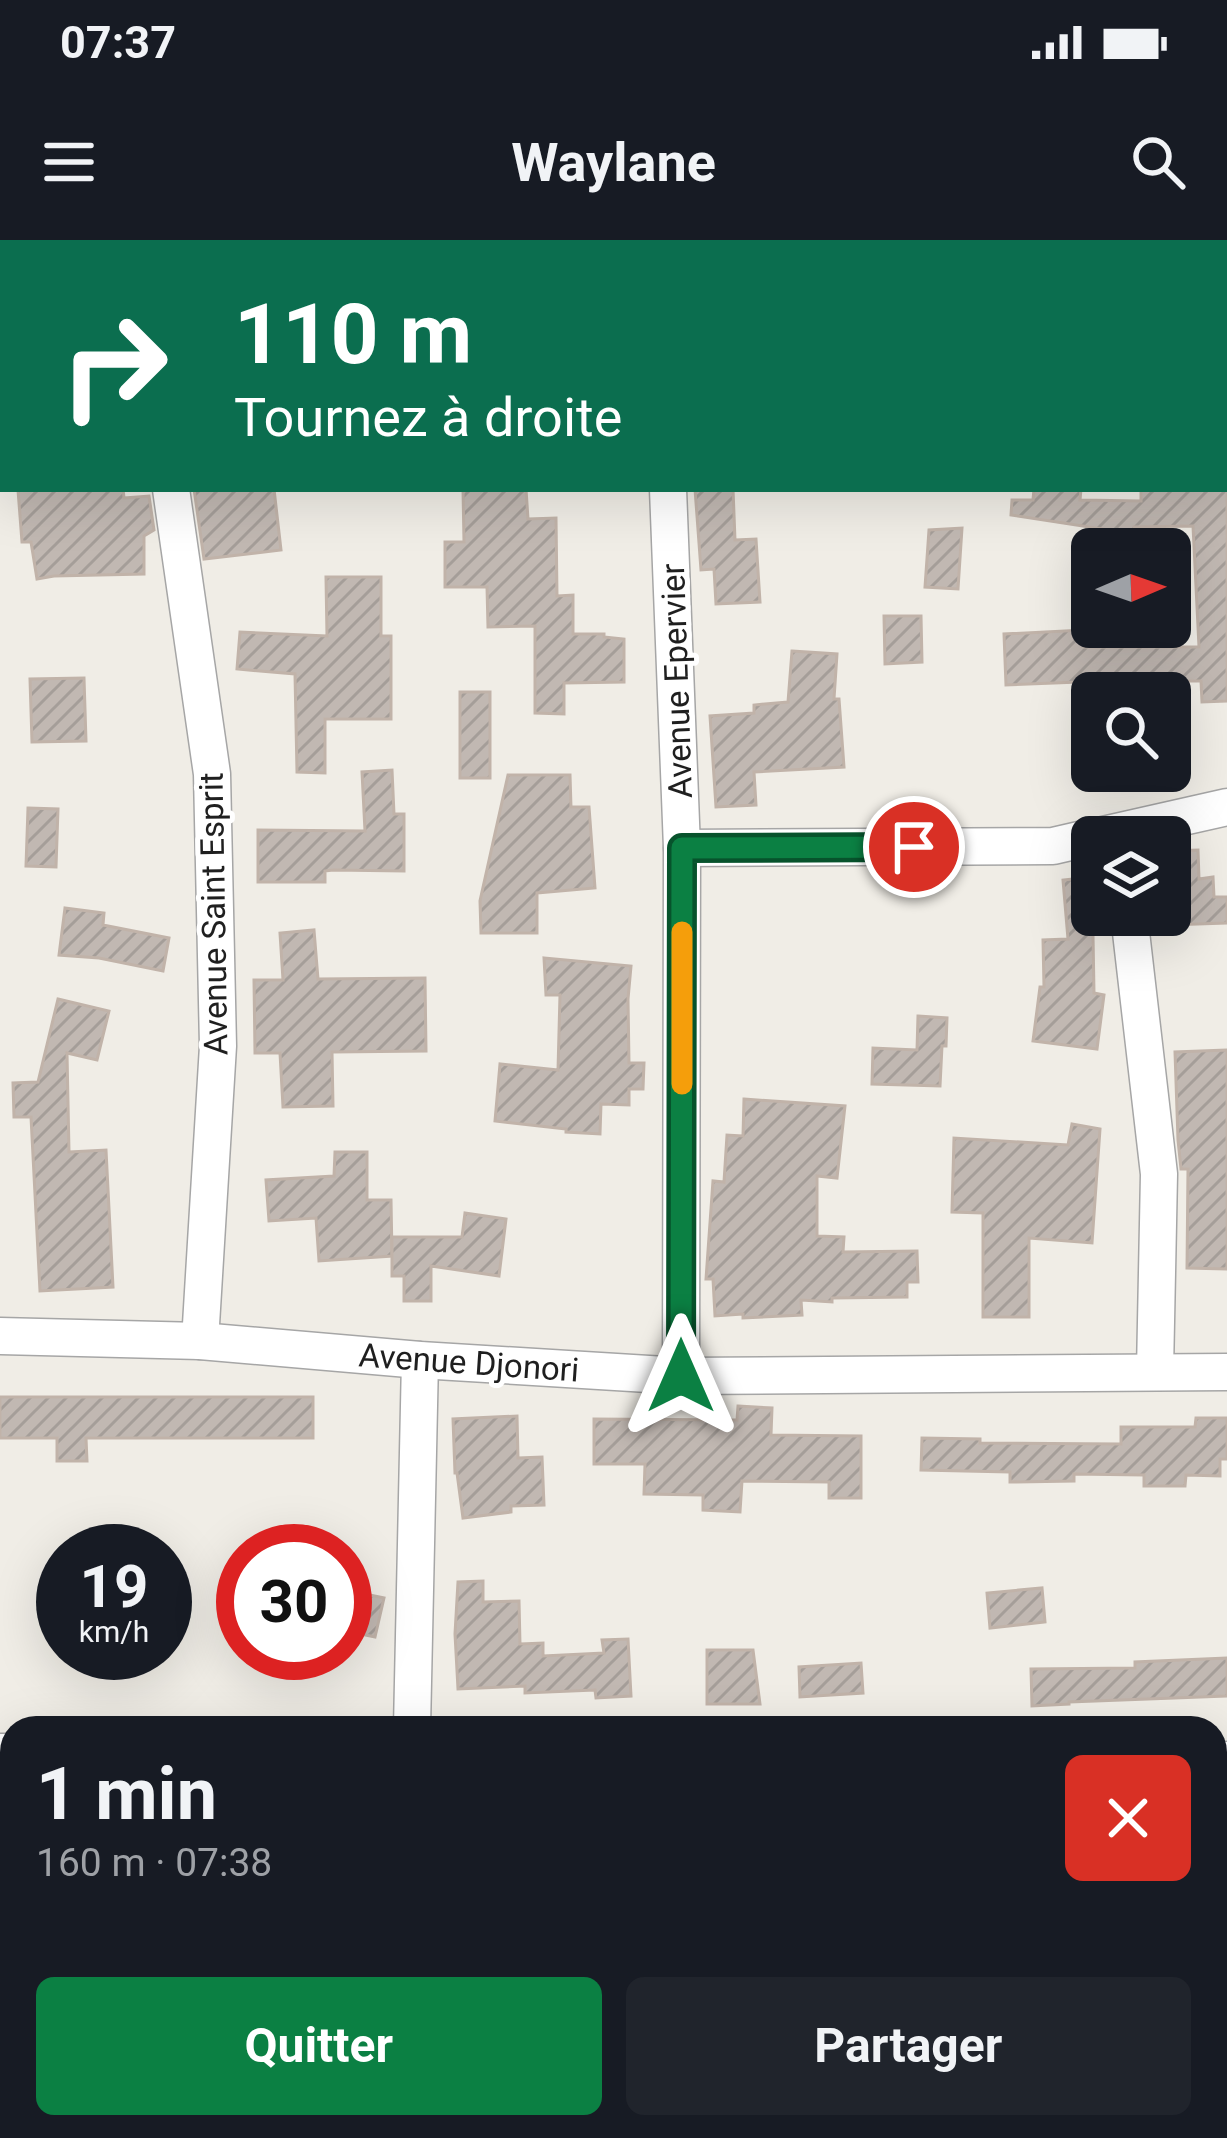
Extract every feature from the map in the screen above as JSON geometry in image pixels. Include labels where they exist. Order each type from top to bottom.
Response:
[{"type":"street","name":"Avenue Saint Esprit","points":[[171,492],[212,774],[218,1046],[200,1341]]},
{"type":"street","name":"Avenue Epervier","points":[[668,492],[682,848],[681,1376]]},
{"type":"street","points":[[1189,816],[1227,807]]},
{"type":"street","points":[[682,848],[1071,843]]},
{"type":"street","points":[[1131,936],[1159,1174],[1155,1371]]},
{"type":"street","name":"Avenue Djonori","points":[[0,1336],[200,1341],[681,1376],[1227,1372]]},
{"type":"street","points":[[412,1716],[420,1360]]},
{"type":"building","points":[[18,492],[149,496],[154,530],[144,536],[144,574],[37,579],[31,542],[22,542]]},
{"type":"building","points":[[194,492],[274,492],[281,550],[204,559]]},
{"type":"building","points":[[463,492],[526,492],[528,519],[556,518],[557,596],[573,595],[573,634],[624,639],[624,682],[564,683],[564,714],[535,713],[535,626],[488,627],[487,587],[445,587],[445,542],[464,542]]},
{"type":"building","points":[[695,492],[733,492],[735,540],[756,539],[760,602],[716,604],[714,569],[701,570]]},
{"type":"building","points":[[1034,492],[1081,492],[1080,500],[1141,501],[1141,492],[1227,492],[1227,701],[1202,702],[1201,681],[1191,681],[1191,672],[1071,672],[1071,682],[1006,685],[1004,634],[1071,631],[1071,648],[1199,647],[1193,526],[1096,528],[1011,515],[1012,500],[1033,500]]},
{"type":"building","points":[[962,528],[958,589],[925,587],[929,530]]},
{"type":"building","points":[[326,577],[381,577],[381,636],[391,636],[391,719],[325,719],[325,773],[297,772],[295,674],[237,669],[240,632],[327,636]]},
{"type":"building","points":[[884,616],[921,616],[922,662],[885,664]]},
{"type":"building","points":[[792,651],[837,654],[834,699],[839,699],[844,767],[754,772],[756,805],[716,807],[710,716],[754,713],[754,705],[788,702]]},
{"type":"building","points":[[84,678],[86,741],[32,742],[30,679]]},
{"type":"building","points":[[460,692],[490,692],[490,778],[460,778]]},
{"type":"building","points":[[392,770],[394,814],[404,814],[404,871],[333,870],[325,871],[325,882],[258,882],[258,830],[365,831],[362,772]]},
{"type":"building","points":[[508,775],[570,775],[571,807],[589,807],[595,888],[537,893],[537,933],[481,933],[480,901]]},
{"type":"building","points":[[28,808],[58,809],[56,867],[26,866]]},
{"type":"building","points":[[1191,850],[1198,850],[1199,879],[1213,877],[1214,897],[1227,897],[1227,923],[1191,924]]},
{"type":"building","points":[[1071,879],[1071,936],[1093,936],[1094,993],[1104,995],[1097,1049],[1033,1041],[1040,987],[1044,987],[1043,940],[1068,939],[1063,880]]},
{"type":"building","points":[[65,908],[104,913],[103,925],[169,938],[163,971],[59,955]]},
{"type":"building","points":[[314,930],[318,979],[425,978],[426,1051],[332,1052],[333,1106],[283,1107],[280,1053],[255,1053],[254,980],[283,980],[280,933]]},
{"type":"building","points":[[544,958],[631,966],[629,1063],[644,1063],[643,1089],[629,1089],[629,1105],[601,1104],[600,1134],[495,1121],[500,1064],[558,1070],[560,995],[546,995]]},
{"type":"building","points":[[58,999],[109,1011],[97,1060],[67,1053],[69,1152],[106,1150],[113,1287],[40,1291],[31,1117],[14,1117],[13,1083],[38,1082]]},
{"type":"building","points":[[918,1016],[947,1018],[940,1086],[872,1084],[873,1048],[917,1050]]},
{"type":"building","points":[[1227,1050],[1227,1269],[1187,1268],[1188,1169],[1181,1169],[1175,1052]]},
{"type":"building","points":[[744,1099],[845,1106],[837,1178],[817,1176],[817,1236],[844,1237],[843,1252],[917,1251],[918,1282],[907,1282],[907,1297],[801,1300],[802,1315],[715,1316],[713,1279],[706,1279],[713,1181],[724,1182],[727,1135],[743,1136]]},
{"type":"building","points":[[1072,1124],[1100,1129],[1092,1243],[1029,1238],[1029,1317],[983,1317],[983,1213],[952,1212],[954,1138],[1068,1145]]},
{"type":"building","points":[[335,1152],[367,1152],[367,1200],[391,1200],[392,1256],[319,1261],[316,1218],[269,1221],[266,1180],[334,1176]]},
{"type":"building","points":[[465,1213],[506,1219],[499,1276],[431,1266],[431,1301],[404,1301],[404,1276],[392,1276],[392,1237],[462,1237]]},
{"type":"building","points":[[0,1397],[313,1397],[313,1438],[86,1438],[87,1461],[57,1461],[57,1438],[0,1438]]},
{"type":"building","points":[[738,1406],[772,1408],[771,1435],[861,1436],[861,1498],[829,1498],[829,1482],[742,1481],[740,1512],[703,1510],[703,1495],[644,1494],[645,1464],[594,1464],[594,1419],[737,1420]]},
{"type":"building","points":[[517,1416],[518,1458],[542,1457],[544,1505],[511,1506],[511,1512],[463,1518],[453,1419]]},
{"type":"building","points":[[1196,1418],[1227,1418],[1227,1459],[1220,1459],[1220,1476],[1186,1475],[1185,1486],[1144,1486],[1144,1475],[1074,1474],[1074,1481],[1010,1482],[1010,1472],[921,1470],[922,1438],[1121,1444],[1121,1427],[1195,1427]]},
{"type":"building","points":[[483,1581],[483,1602],[519,1601],[520,1644],[543,1643],[543,1656],[604,1653],[602,1640],[628,1639],[631,1696],[596,1698],[595,1690],[525,1693],[525,1686],[458,1689],[458,1582]]},
{"type":"building","points":[[1042,1588],[1045,1622],[990,1628],[987,1593]]},
{"type":"building","points":[[372,1596],[384,1598],[372,1636]]},
{"type":"building","points":[[707,1650],[753,1650],[760,1704],[707,1704]]},
{"type":"building","points":[[1227,1658],[1227,1696],[1032,1706],[1031,1669],[1135,1668],[1135,1662]]},
{"type":"building","points":[[861,1663],[863,1693],[800,1697],[799,1667]]},
{"type":"slow traffic","points":[[682,932],[682,1084]]},
{"type":"route","points":[[681,1376],[682,848],[914,847]]}]
